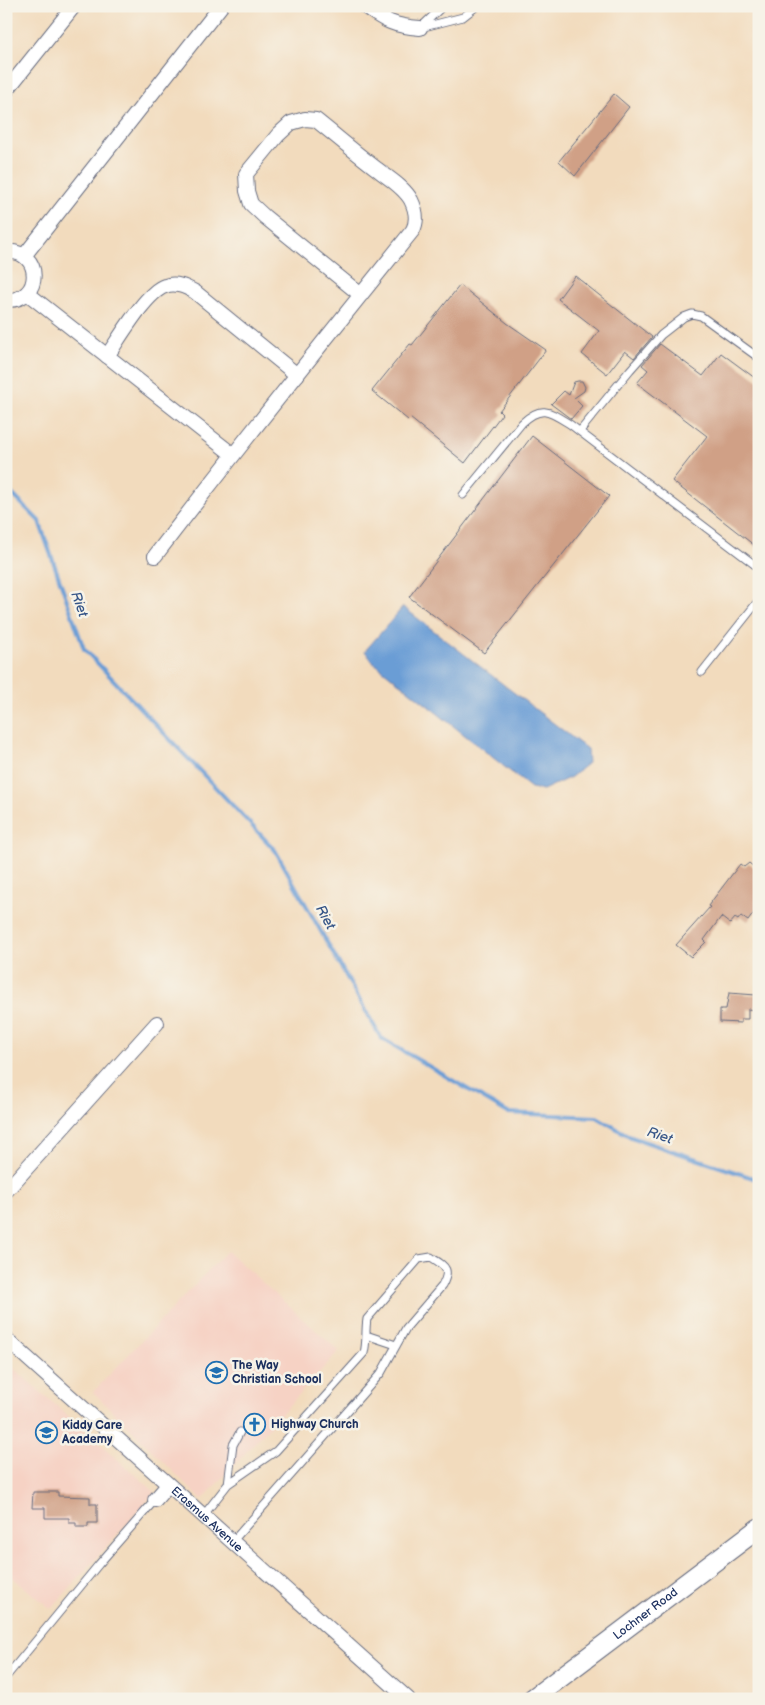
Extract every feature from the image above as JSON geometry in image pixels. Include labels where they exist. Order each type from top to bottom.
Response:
[{"type":"street","points":[[6,91],[74,6]]},
{"type":"street","points":[[24,256],[221,6]]},
{"type":"street","points":[[364,6],[391,24],[420,28]]},
{"type":"street","points":[[155,556],[232,454],[361,295],[413,230],[416,223],[416,213],[411,200],[404,191],[316,120],[305,119],[291,123],[278,135],[246,174],[247,191],[251,204],[265,218],[361,295]]},
{"type":"street","points":[[6,252],[16,252],[24,256],[31,264],[34,276],[32,286],[27,293],[17,299],[6,300]]},
{"type":"street","points":[[107,356],[147,300],[156,291],[175,284],[195,292],[296,375]]},
{"type":"street","points":[[27,293],[232,454]]},
{"type":"street","points":[[6,1191],[157,1023]]},
{"type":"street","name":"Erasmus Avenue","points":[[6,1339],[408,1699]]},
{"type":"street","points":[[155,1500],[168,1485]]},
{"type":"street","name":"Lochner Road","points":[[532,1699],[759,1528]]},
{"type":"lane","points":[[420,28],[443,6]]},
{"type":"lane","points":[[420,28],[463,16],[477,6]]},
{"type":"lane","points":[[580,432],[661,335],[684,317],[692,314],[701,316],[759,358]]},
{"type":"lane","points":[[462,495],[522,423],[538,411],[547,411],[580,432],[759,568]]},
{"type":"lane","points":[[702,672],[759,600]]},
{"type":"lane","points":[[203,1516],[228,1484],[276,1451],[364,1353],[367,1320],[419,1259],[431,1257],[444,1266],[447,1271],[442,1286],[406,1328],[381,1373],[232,1542]]},
{"type":"lane","points":[[366,1335],[396,1345]]},
{"type":"lane","points":[[228,1484],[233,1445],[240,1432]]},
{"type":"lane","points":[[6,1677],[99,1564],[155,1500]]},
{"type":"shaded area","name":"The Way Christian School","points":[[227,1251],[339,1351],[202,1500],[93,1392]]},
{"type":"shaded area","name":"Kiddy Care Academy","points":[[11,1366],[155,1492],[51,1609],[6,1572],[6,1372]]},
{"type":"water","points":[[403,607],[587,749],[588,763],[571,777],[543,790],[531,788],[373,662],[365,651]]},
{"type":"building","points":[[614,94],[629,107],[575,176],[559,161]]},
{"type":"building","points":[[575,276],[652,337],[634,358],[625,351],[607,374],[582,354],[599,331],[558,299]]},
{"type":"building","points":[[460,285],[507,323],[546,350],[499,411],[502,414],[465,463],[410,418],[408,420],[372,391]]},
{"type":"building","points":[[660,344],[703,376],[721,353],[759,381],[759,549],[672,481],[707,436],[637,383],[648,370],[642,365]]},
{"type":"building","points":[[582,381],[585,387],[584,391],[574,398],[582,406],[571,419],[551,404],[564,391],[569,395],[574,382]]},
{"type":"building","points":[[532,436],[609,496],[484,653],[409,597]]},
{"type":"building","points":[[749,863],[759,871],[759,906],[748,921],[741,916],[738,920],[735,918],[730,924],[721,917],[704,940],[706,942],[691,957],[676,945],[710,907],[708,906],[740,864],[744,867]]},
{"type":"building","points":[[729,993],[756,995],[755,1010],[748,1009],[748,1019],[741,1019],[741,1023],[720,1022],[720,1009],[726,1009]]},
{"type":"building","points":[[33,1492],[58,1492],[58,1496],[90,1497],[90,1504],[97,1504],[97,1523],[88,1523],[88,1527],[76,1527],[76,1523],[69,1523],[69,1518],[45,1518],[45,1508],[32,1508]]},
{"type":"waterway","name":"Riet","points":[[6,488],[39,521],[84,649],[275,850],[381,1038],[508,1113],[597,1117],[631,1137],[759,1180]]},
{"type":"place","name":"The Way Christian School","points":[[216,1372]]},
{"type":"place","name":"Highway Church","points":[[255,1424]]},
{"type":"place","name":"Kiddy Care Academy","points":[[46,1432]]}]
